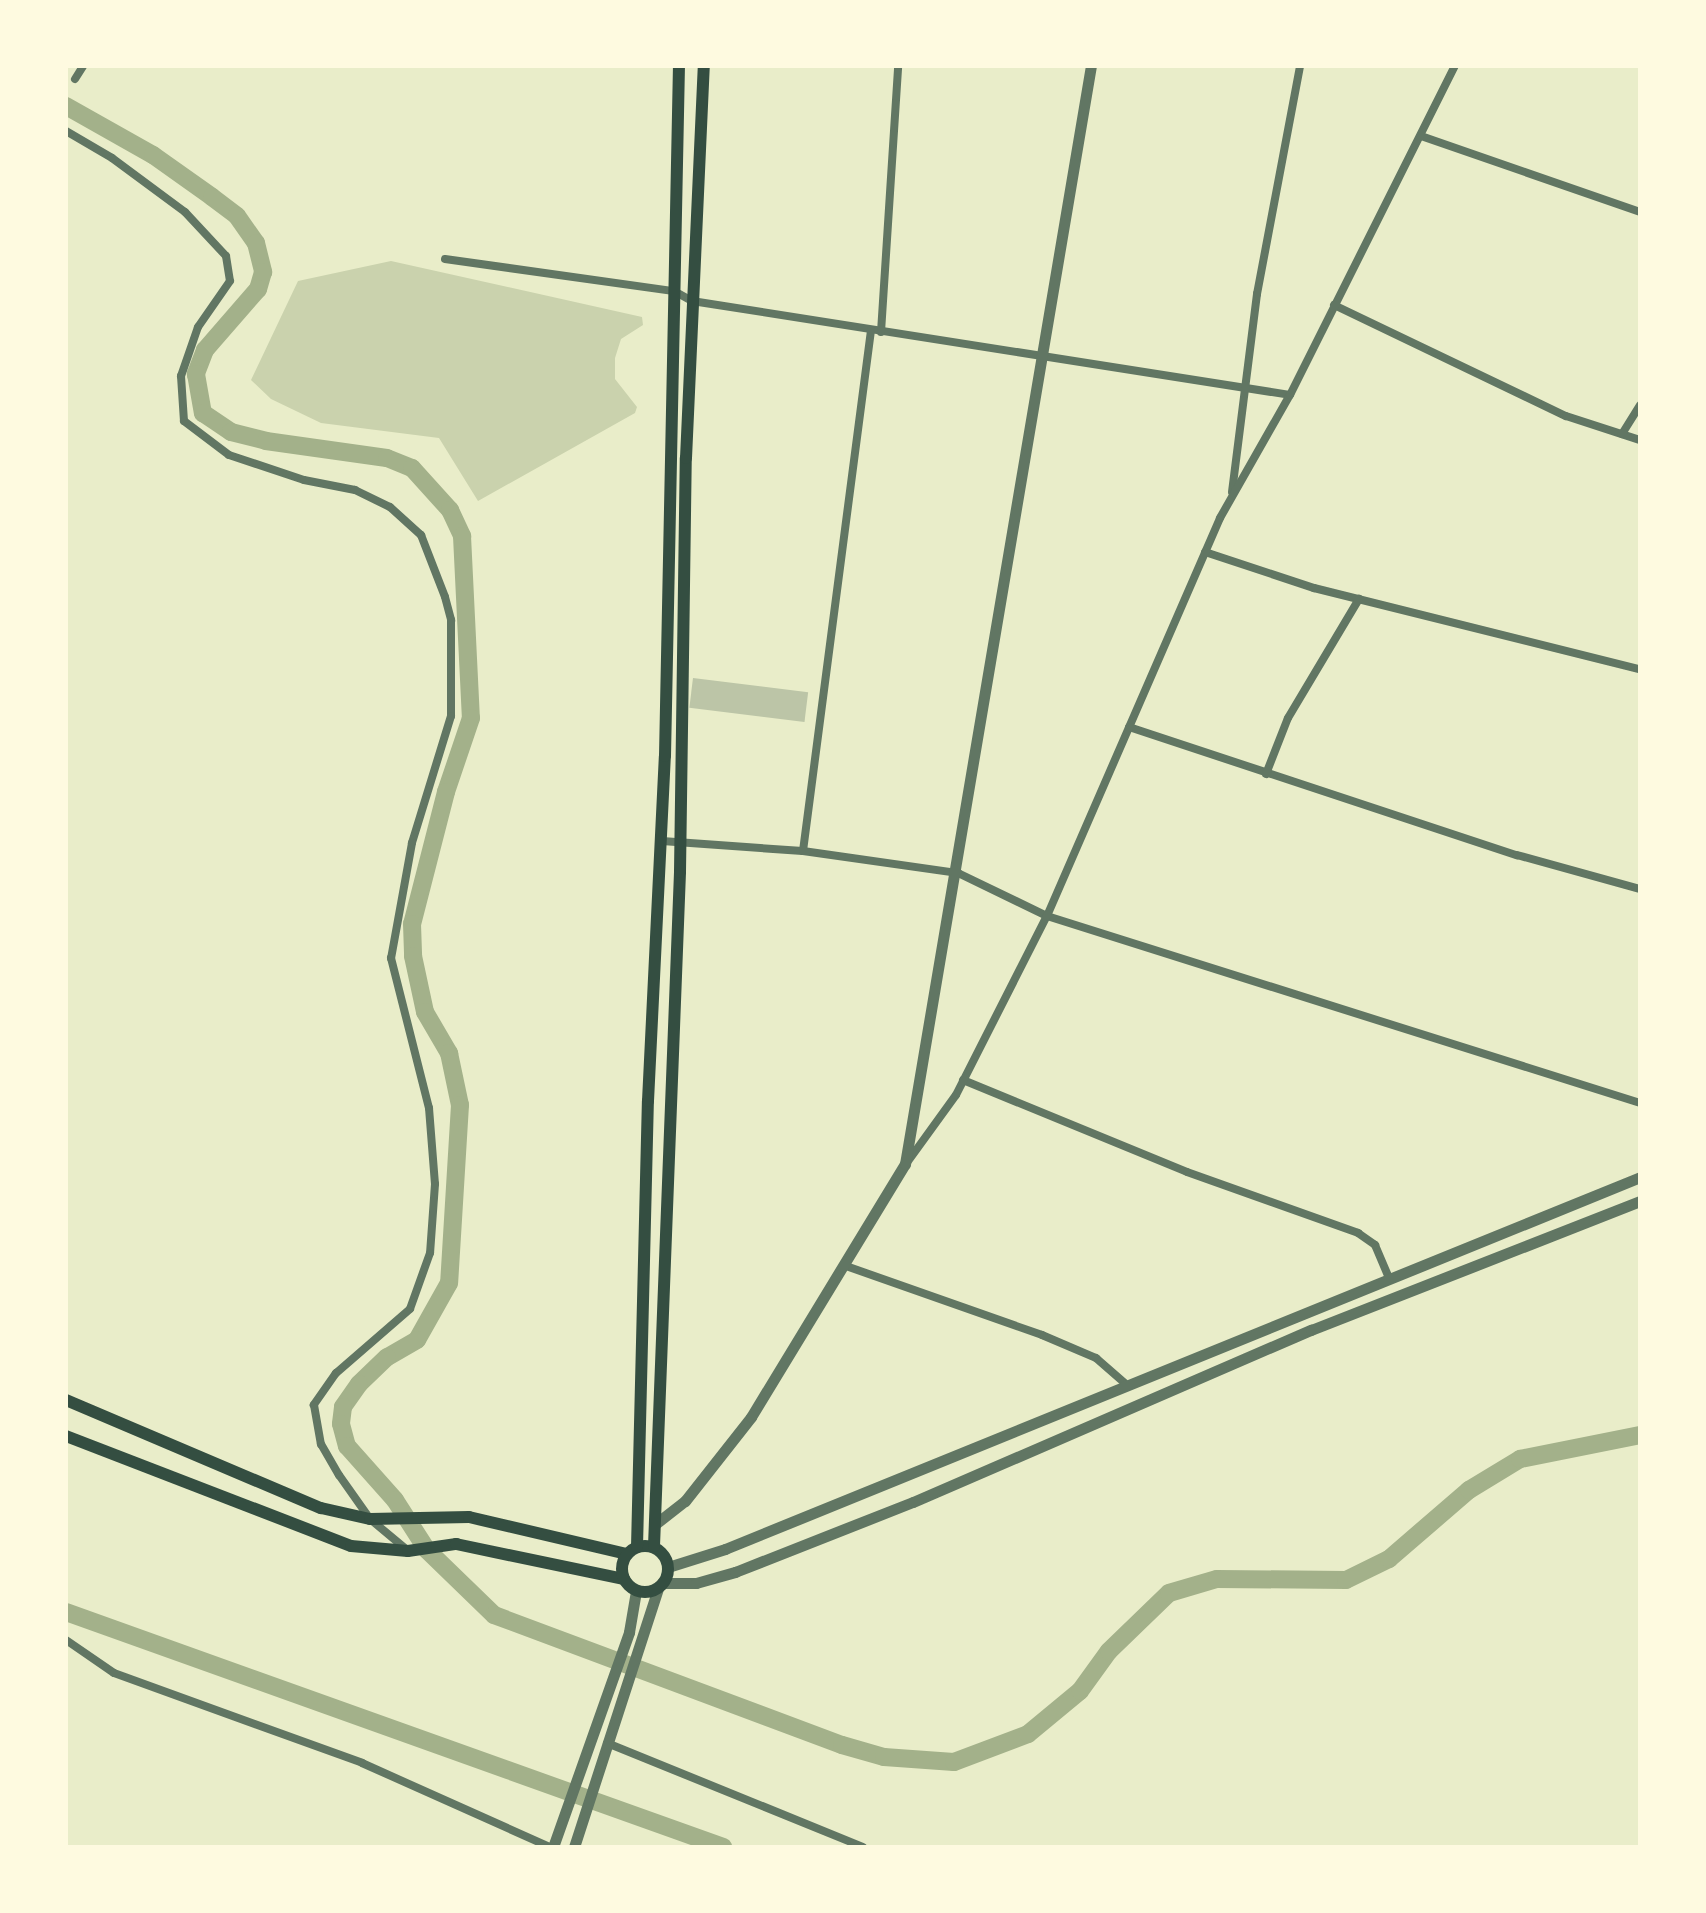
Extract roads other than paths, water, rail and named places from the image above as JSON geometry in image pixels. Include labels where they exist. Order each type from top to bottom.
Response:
[{"type":"main road","points":[[624,1579],[632,1550],[648,1101],[662,841],[679,66]]},
{"type":"main road","points":[[66,1436],[351,1546],[412,1551],[456,1544],[624,1579],[636,1591],[661,1586],[668,1567],[654,1546],[654,1525],[679,838],[692,301],[704,66]]},
{"type":"main road","points":[[66,1400],[321,1508],[370,1519],[459,1516],[632,1550],[654,1546]]},
{"type":"street","points":[[75,79],[83,66]]},
{"type":"street","points":[[803,851],[876,331],[898,66]]},
{"type":"street","points":[[905,1164],[958,873],[1091,66]]},
{"type":"street","points":[[1232,496],[1257,294],[1300,66]]},
{"type":"street","points":[[654,1525],[685,1501],[751,1417],[846,1266],[905,1164],[963,1080],[1047,916],[1232,496],[1290,395],[1455,66]]},
{"type":"street","points":[[66,131],[112,158],[185,212],[226,256],[230,281],[198,327],[181,376],[184,421],[229,455],[304,480],[355,490],[390,507],[421,535],[451,620],[451,716],[412,843],[391,958],[429,1108],[435,1184],[430,1253],[410,1309],[336,1373],[314,1405],[321,1444],[370,1519],[412,1551]]},
{"type":"street","points":[[1421,136],[1640,212]]},
{"type":"street","points":[[445,259],[674,291],[692,301],[1290,395]]},
{"type":"street","points":[[1334,305],[1566,416],[1640,440]]},
{"type":"street","points":[[1622,434],[1640,405]]},
{"type":"street","points":[[1205,552],[1359,599],[1640,669]]},
{"type":"street","points":[[1266,774],[1288,718],[1359,599]]},
{"type":"street","points":[[1129,727],[1266,774],[1640,889]]},
{"type":"street","points":[[662,841],[679,838],[803,851],[958,873],[1047,916],[1640,1103]]},
{"type":"street","points":[[963,1080],[1187,1172],[1358,1233],[1375,1245],[1389,1278]]},
{"type":"street","points":[[668,1567],[725,1549],[1125,1383],[1640,1177]]},
{"type":"street","points":[[574,1844],[661,1586],[696,1583],[735,1572],[913,1502],[1311,1330],[1640,1201]]},
{"type":"street","points":[[846,1266],[1096,1358],[1125,1383]]},
{"type":"street","points":[[66,1640],[114,1673],[362,1763],[553,1843],[629,1632],[636,1591]]},
{"type":"street","points":[[607,1743],[863,1847]]},
{"type":"waterway","points":[[66,106],[153,155],[212,197],[237,216],[256,243],[263,272],[258,289],[205,350],[196,374],[203,413],[231,432],[266,441],[387,458],[412,468],[450,510],[462,536],[471,718],[446,792],[412,924],[413,956],[425,1012],[449,1053],[460,1105],[449,1283],[417,1340],[387,1357],[359,1384],[343,1407],[341,1424],[347,1446],[395,1500],[427,1550],[494,1615],[842,1745],[884,1757],[954,1762],[1028,1734],[1080,1691],[1109,1651],[1169,1593],[1217,1579],[1346,1580],[1389,1559],[1469,1490],[1520,1459],[1640,1435]]},
{"type":"waterway","points":[[66,1612],[723,1847]]}]
